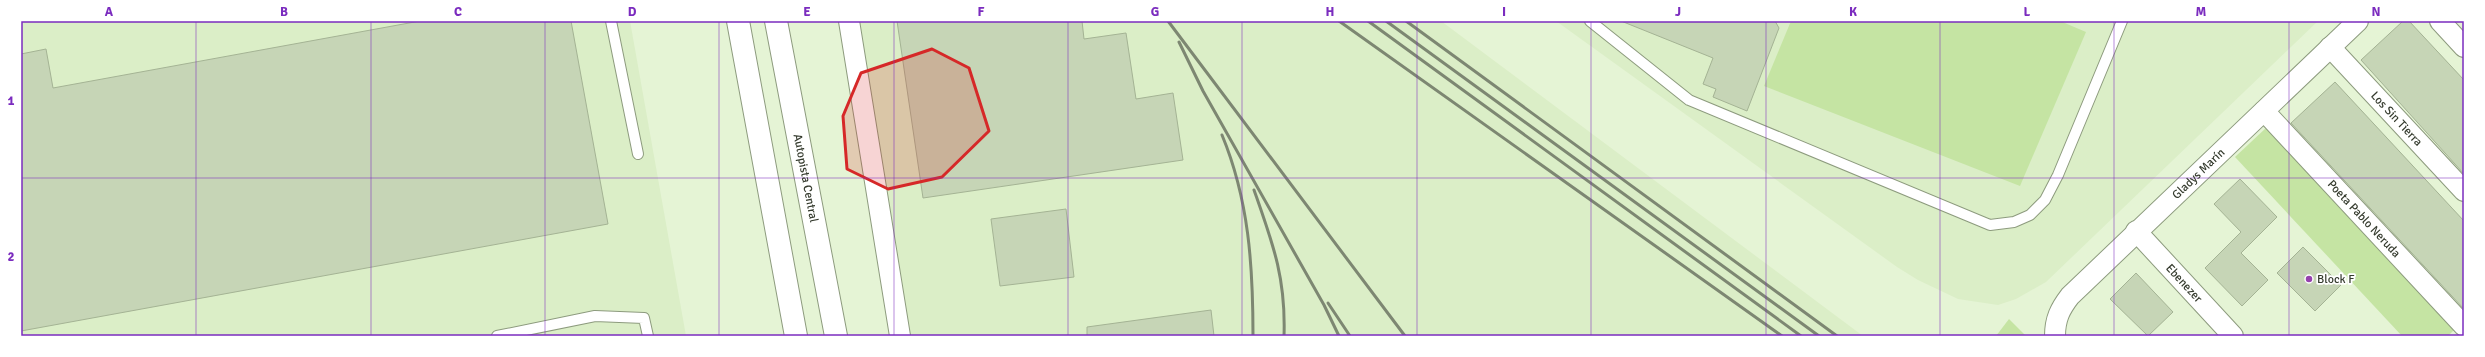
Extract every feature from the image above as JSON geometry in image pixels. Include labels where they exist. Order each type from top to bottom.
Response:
[{"type":"highway","points":[[738,21],[796,336]]},
{"type":"highway","name":"Autopista Central","points":[[776,21],[836,336]]},
{"type":"street","points":[[849,21],[900,336]]},
{"type":"street","name":"Gladys Marín","points":[[2055,336],[2055,324],[2059,311],[2070,296],[2136,231],[2358,21]]},
{"type":"street","points":[[2440,21],[2464,47]]},
{"type":"street","name":"Los Sin Tierra","points":[[2330,47],[2464,191]]},
{"type":"street","name":"Poeta Pablo Neruda","points":[[2264,111],[2464,326]]},
{"type":"street","name":"Ebenezer","points":[[2136,231],[2234,336]]},
{"type":"lane","points":[[611,21],[638,154]]},
{"type":"lane","points":[[1590,21],[1689,100],[1990,225],[2014,222],[2030,215],[2045,200],[2058,175],[2122,21]]},
{"type":"lane","points":[[497,336],[595,316],[644,318],[648,336]]},
{"type":"highlighted area","points":[[932,49],[969,68],[989,131],[942,177],[888,189],[847,169],[843,116],[861,73]]},
{"type":"shaded area","points":[[21,21],[630,21],[686,336],[21,336]]},
{"type":"shaded area","points":[[839,21],[1441,21],[1863,336],[902,336]]},
{"type":"shaded area","points":[[1556,21],[2318,21],[2046,282],[2016,299],[1998,305],[1958,299],[1918,280],[1897,267]]},
{"type":"green space","points":[[1791,21],[2060,21],[2086,32],[2020,186],[1764,86]]},
{"type":"green space","points":[[2267,127],[2455,329],[2448,336],[2402,336],[2235,157]]},
{"type":"green space","points":[[2009,319],[2026,336],[1996,336]]},
{"type":"building","points":[[420,21],[571,21],[608,224],[21,331],[21,54],[46,49],[53,88]]},
{"type":"building","points":[[897,21],[1082,21],[1084,39],[1126,33],[1136,99],[1173,93],[1183,160],[923,198]]},
{"type":"building","points":[[1621,21],[1775,21],[1779,28],[1747,111],[1713,97],[1716,89],[1703,84],[1713,58]]},
{"type":"building","points":[[2403,21],[2409,21],[2464,80],[2464,174],[2361,60]]},
{"type":"building","points":[[2335,82],[2464,221],[2464,309],[2291,123]]},
{"type":"building","points":[[2240,179],[2277,217],[2241,253],[2268,280],[2242,306],[2205,268],[2241,232],[2214,204]]},
{"type":"building","points":[[1066,209],[1074,277],[1000,286],[991,219]]},
{"type":"building","name":"Block F","points":[[2303,247],[2341,285],[2315,311],[2277,273]]},
{"type":"building","points":[[2136,273],[2173,312],[2148,336],[2110,299]]},
{"type":"building","points":[[1211,310],[1214,336],[1087,336],[1087,327]]},
{"type":"railway","points":[[1168,21],[1405,336]]},
{"type":"railway","points":[[1339,21],[1782,336]]},
{"type":"railway","points":[[1368,21],[1801,336]]},
{"type":"railway","points":[[1386,21],[1819,336]]},
{"type":"railway","points":[[1406,21],[1837,336]]},
{"type":"railway","points":[[1179,42],[1203,91],[1324,305],[1339,336]]},
{"type":"railway","points":[[1222,135],[1238,184],[1248,234],[1252,284],[1253,336]]},
{"type":"railway","points":[[1254,190],[1277,262],[1283,296],[1284,336]]},
{"type":"railway","points":[[1328,303],[1350,336]]},
{"type":"place","name":"Block F","points":[[2309,279]]}]
